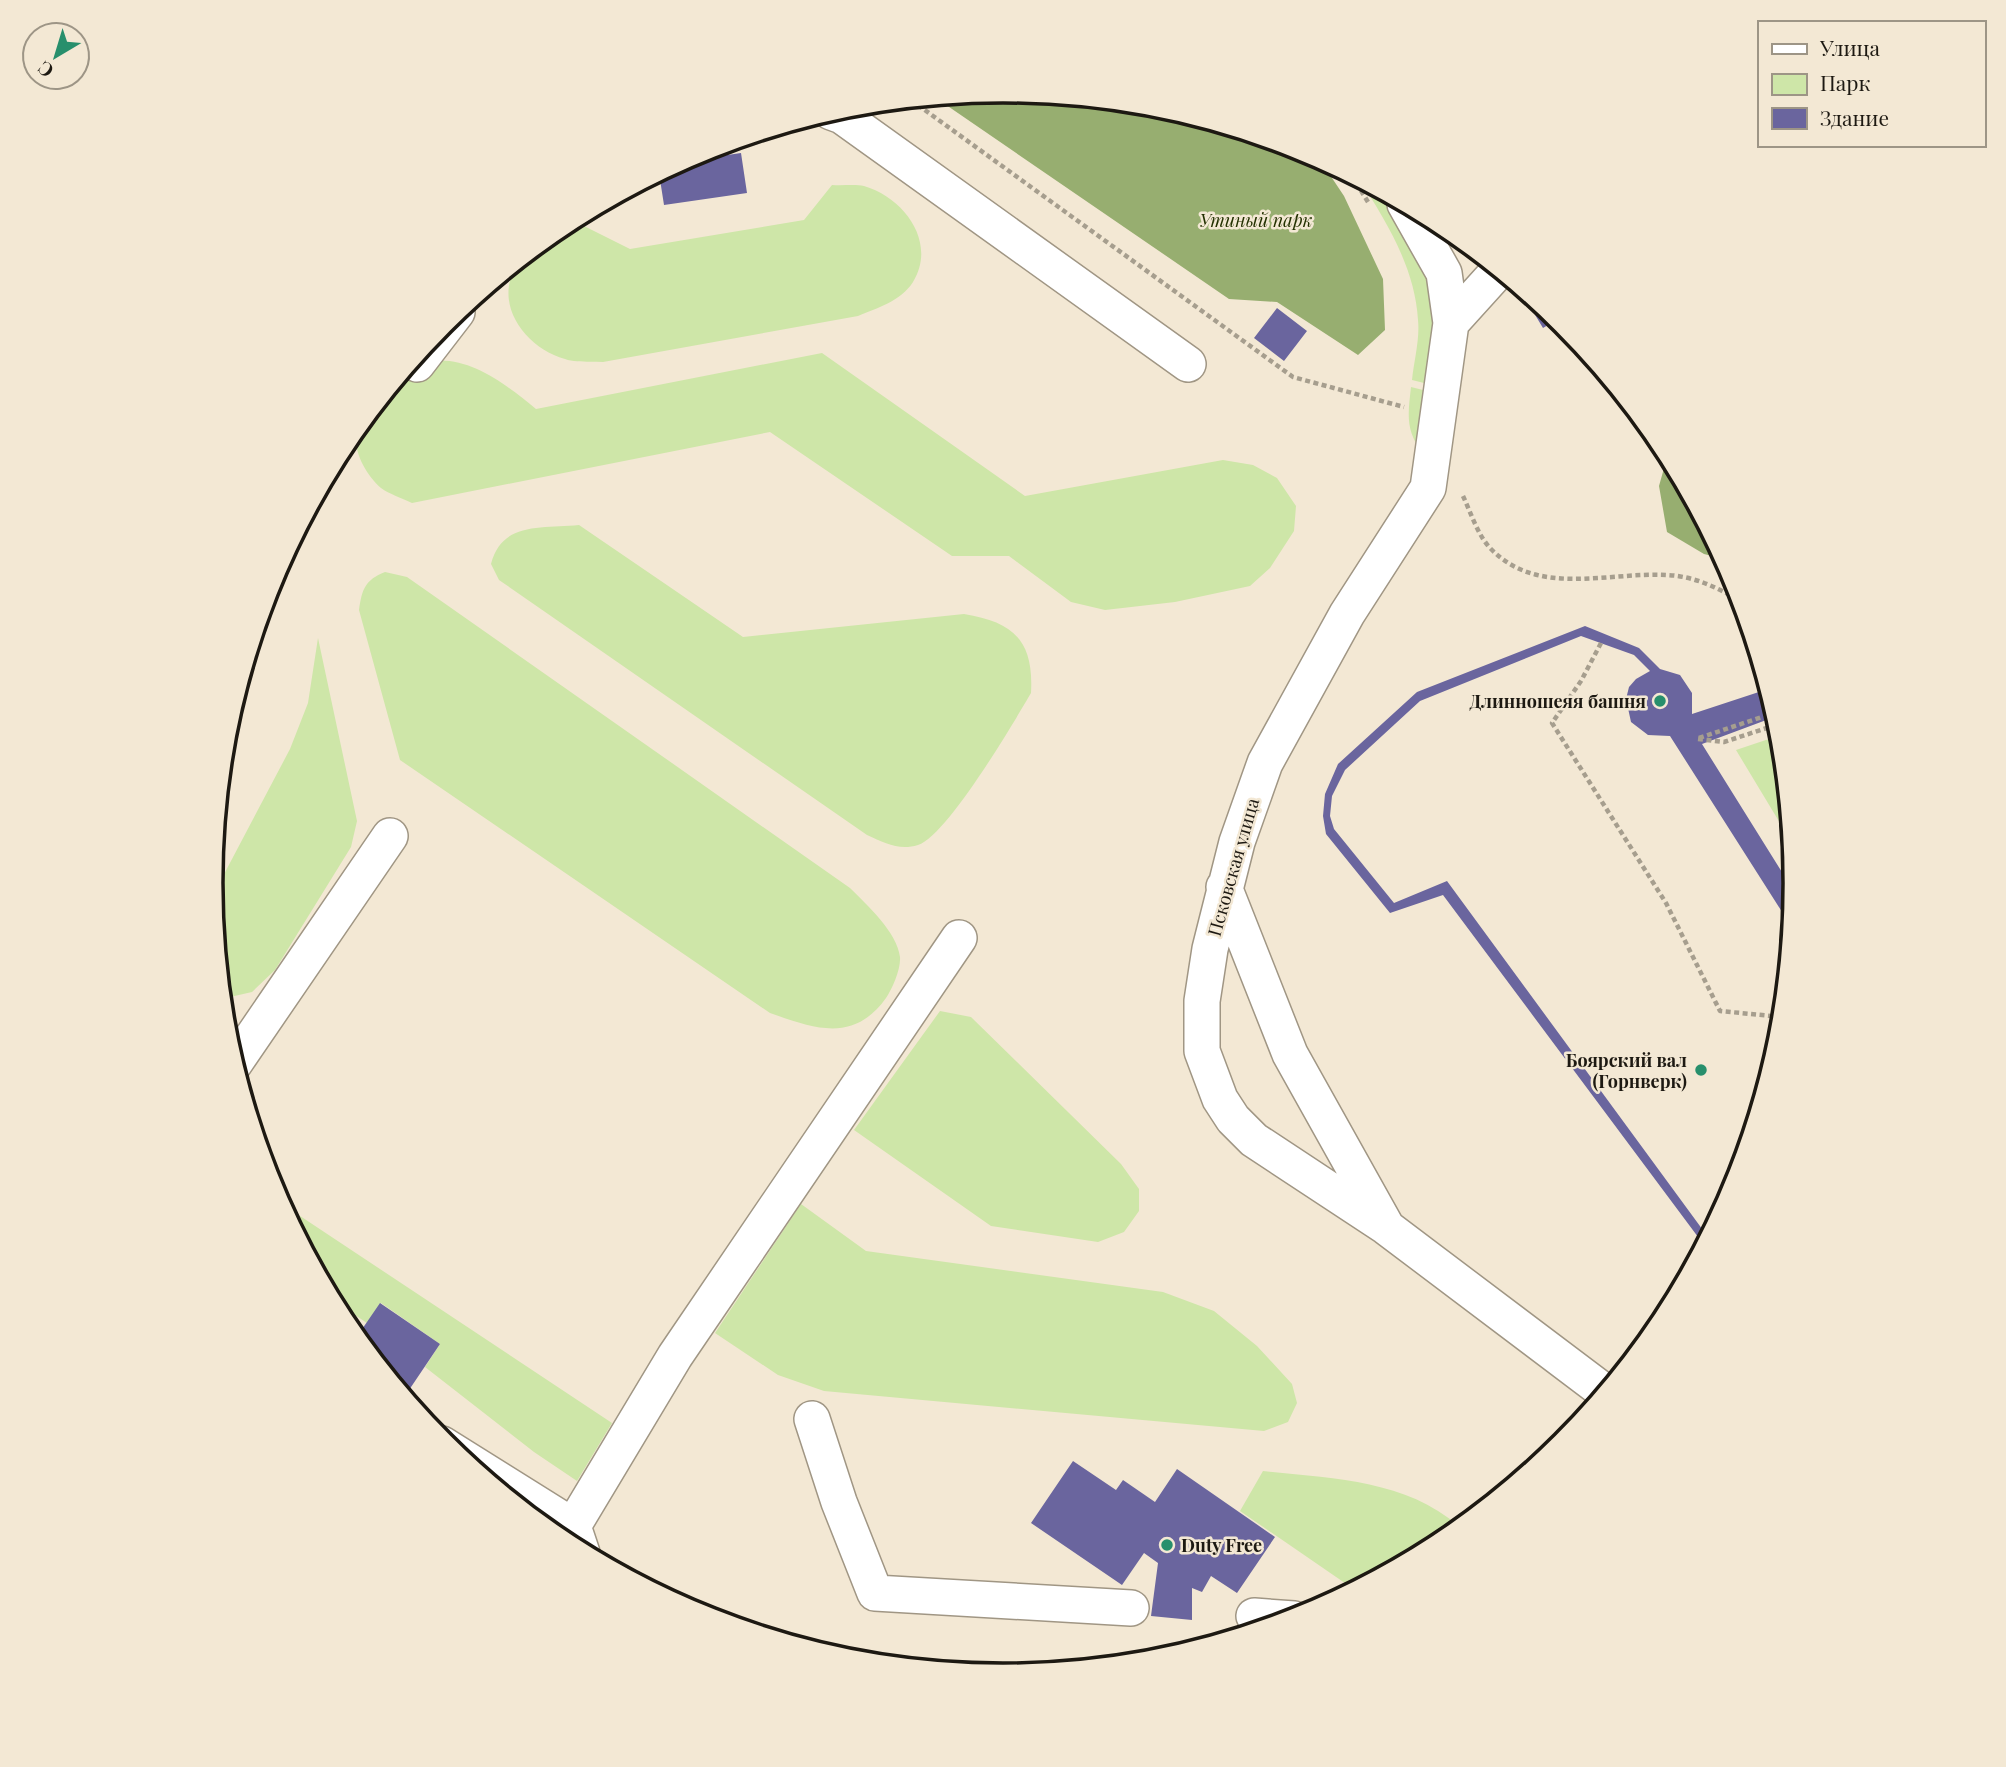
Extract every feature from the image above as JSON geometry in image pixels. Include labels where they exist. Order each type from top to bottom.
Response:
[{"type":"street","points":[[846,119],[1188,364]]},
{"type":"street","name":"Псковская улица","points":[[1415,222],[1444,273],[1451,323],[1444,489],[1347,614],[1265,763],[1224,887],[1202,1001],[1202,1051],[1220,1099],[1233,1119],[1269,1153],[1386,1227],[1599,1387]]},
{"type":"street","points":[[1451,323],[1493,277]]},
{"type":"street","points":[[242,1053],[390,836]]},
{"type":"street","points":[[1224,887],[1290,1054],[1386,1227]]},
{"type":"street","points":[[579,1538],[675,1356],[958,938]]},
{"type":"street","points":[[812,1419],[839,1502],[875,1593],[1131,1608]]},
{"type":"street","points":[[1254,1616],[1267,1617]]},
{"type":"path","points":[[922,108],[1293,377],[1405,407]]},
{"type":"path","points":[[1362,191],[1370,204]]},
{"type":"path","points":[[1404,416],[1406,395]]},
{"type":"path","points":[[1444,489],[1490,548],[1519,570],[1554,580],[1669,575],[1716,585],[1727,592]]},
{"type":"path","points":[[1601,643],[1581,681],[1552,723],[1666,903],[1720,1011],[1772,1016]]},
{"type":"path","points":[[1765,716],[1698,739],[1724,742],[1767,728]]},
{"type":"green space","name":"Утиный парк","points":[[1003,103],[1054,105],[1155,118],[1254,145],[1331,176],[1344,196],[1383,279],[1385,330],[1358,355],[1277,302],[1229,299],[947,105]]},
{"type":"green space","points":[[832,185],[860,185],[879,192],[904,211],[919,238],[919,267],[913,282],[908,289],[888,303],[858,316],[603,362],[574,361],[551,353],[526,335],[511,309],[508,295],[511,279],[584,226],[630,249],[804,220]]},
{"type":"green space","points":[[1369,195],[1399,212],[1416,244],[1440,320],[1432,385],[1412,380],[1418,342],[1416,301],[1405,264]]},
{"type":"green space","points":[[822,353],[1025,496],[1223,460],[1253,465],[1277,478],[1296,506],[1294,531],[1270,568],[1250,586],[1175,602],[1105,610],[1071,602],[1009,556],[952,556],[770,432],[412,503],[384,490],[375,482],[358,452],[357,446],[384,409],[424,363],[441,361],[476,368],[508,387],[536,409]]},
{"type":"green space","points":[[1411,387],[1431,392],[1423,453],[1411,430]]},
{"type":"green space","points":[[1664,469],[1711,556],[1667,532],[1659,486]]},
{"type":"green space","points":[[579,525],[743,637],[964,614],[996,622],[1017,637],[1024,647],[1029,659],[1031,693],[979,776],[945,822],[918,845],[898,847],[886,843],[867,835],[499,580],[491,564],[496,550],[504,540],[525,530]]},
{"type":"green space","points":[[385,572],[407,577],[850,888],[887,929],[900,957],[898,973],[891,989],[874,1012],[861,1022],[833,1028],[803,1024],[770,1013],[400,760],[359,610],[366,586],[373,578]]},
{"type":"green space","points":[[318,638],[357,821],[351,847],[275,970],[252,992],[231,997],[224,935],[223,876],[290,749],[308,703]]},
{"type":"green space","points":[[1769,739],[1781,825],[1736,750]]},
{"type":"green space","points":[[940,1011],[971,1017],[1121,1164],[1139,1189],[1139,1211],[1124,1232],[1098,1242],[991,1226],[854,1130]]},
{"type":"green space","points":[[801,1204],[866,1251],[1163,1292],[1214,1311],[1257,1346],[1292,1384],[1297,1403],[1288,1422],[1264,1431],[824,1391],[778,1375],[715,1333]]},
{"type":"green space","points":[[296,1213],[612,1423],[577,1481],[534,1452],[425,1367],[440,1344],[381,1303],[367,1323],[351,1312],[327,1274]]},
{"type":"green space","points":[[1263,1471],[1368,1484],[1417,1500],[1452,1521],[1393,1559],[1346,1584],[1240,1511]]},
{"type":"building","points":[[741,153],[747,193],[664,205],[661,183],[724,156]]},
{"type":"building","points":[[1277,308],[1307,331],[1284,361],[1254,338]]},
{"type":"building","points":[[1533,312],[1548,325],[1543,328]]},
{"type":"building","points":[[1585,626],[1639,648],[1660,669],[1680,675],[1692,693],[1692,714],[1759,692],[1766,720],[1702,744],[1783,873],[1782,913],[1670,736],[1648,735],[1631,722],[1626,699],[1629,687],[1636,679],[1650,671],[1634,655],[1581,636],[1420,701],[1345,770],[1332,796],[1330,816],[1334,829],[1394,903],[1447,881],[1703,1230],[1698,1238],[1443,895],[1390,913],[1326,834],[1323,816],[1325,794],[1338,764],[1417,692]]},
{"type":"building","points":[[380,1303],[440,1344],[409,1390],[362,1329]]},
{"type":"building","name":"Duty Free","points":[[1073,1461],[1116,1490],[1123,1480],[1155,1502],[1177,1469],[1275,1537],[1237,1593],[1211,1576],[1202,1592],[1192,1588],[1192,1620],[1151,1616],[1158,1563],[1144,1553],[1122,1585],[1031,1523]]},
{"type":"place","name":"Длинношеяя башня","points":[[1660,701]]},
{"type":"place","name":"Боярский вал (Горнверк)","points":[[1701,1070]]},
{"type":"place","name":"Duty Free","points":[[1167,1545]]}]
